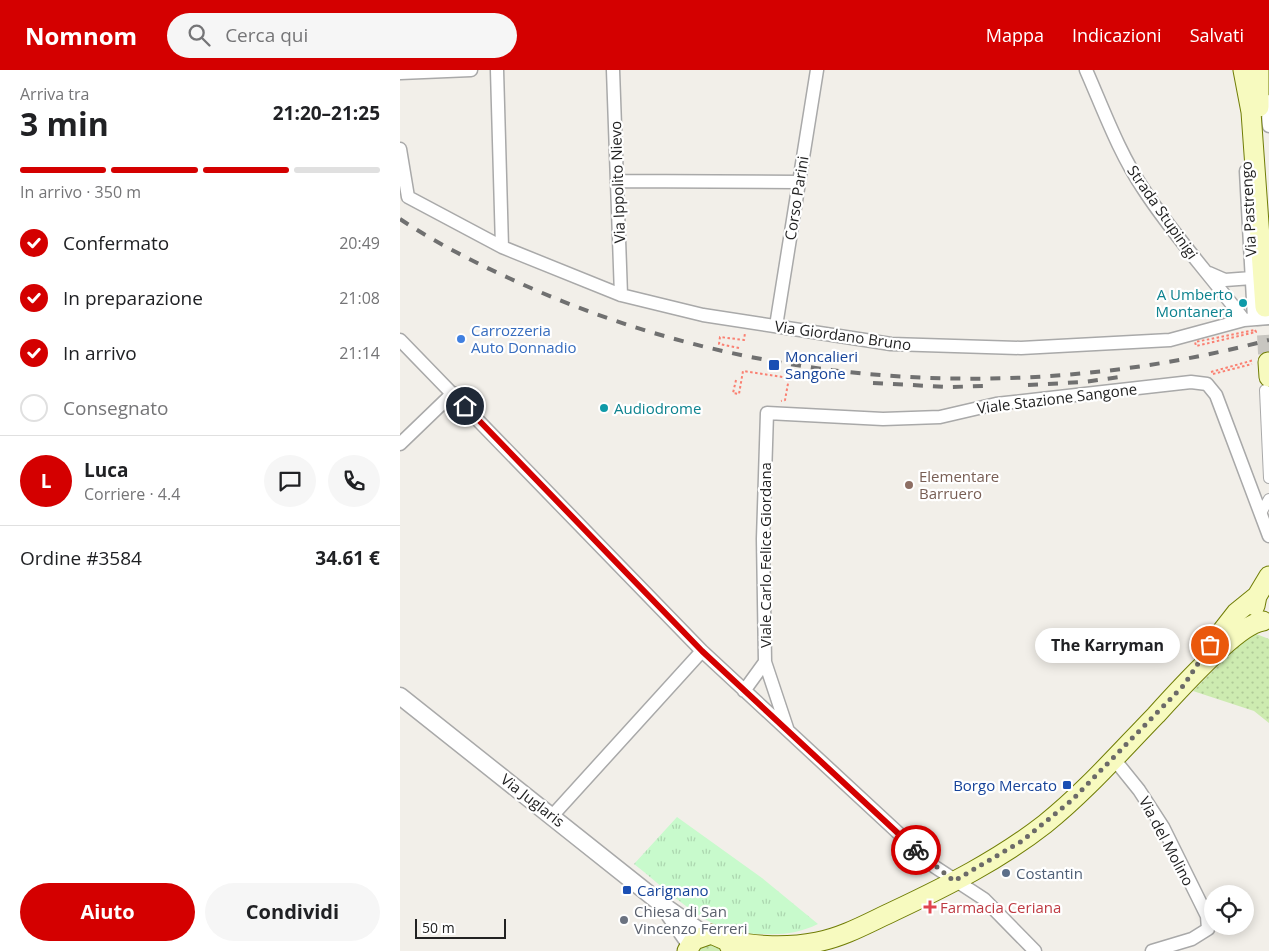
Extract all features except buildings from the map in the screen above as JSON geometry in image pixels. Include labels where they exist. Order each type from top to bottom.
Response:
[{"type":"main road","name":"Via Pastrengo","points":[[1243,70],[1261,101],[1258,316]]},
{"type":"main road","name":"Via Pastrengo","points":[[1259,70],[1269,258]]},
{"type":"main road","points":[[1184,685],[1210,645],[1236,613],[1257,596],[1269,576]]},
{"type":"main road","points":[[1257,596],[1255,608],[1266,622]]},
{"type":"main road","points":[[694,943],[717,935],[730,946],[766,949],[818,942],[884,916],[996,858],[1045,824],[1114,759],[1184,685],[1239,633],[1255,622],[1266,622]]},
{"type":"street","points":[[400,73],[471,70]]},
{"type":"street","points":[[498,70],[502,247]]},
{"type":"street","name":"Via Ippolito Nievo","points":[[613,70],[621,295]]},
{"type":"street","name":"Corso Parini","points":[[776,326],[817,70]]},
{"type":"street","name":"Strada Stupinigi","points":[[1086,70],[1119,146],[1143,189],[1204,271],[1258,316]]},
{"type":"street","name":"Via Pastrengo","points":[[1258,316],[1252,278],[1243,108],[1261,101],[1269,126]]},
{"type":"street","name":"Via Giordano Bruno","points":[[400,149],[408,197],[502,247],[621,295],[703,314],[891,344],[1021,348],[1170,340],[1258,316]]},
{"type":"street","points":[[617,181],[798,182]]},
{"type":"street","name":"Strada Stupinigi","points":[[1204,271],[1225,280],[1252,278]]},
{"type":"street","points":[[400,340],[702,651],[935,867],[984,899],[1035,951]]},
{"type":"street","points":[[1263,370],[1269,478]]},
{"type":"street","name":"Viale Stazione Sangone","points":[[774,413],[883,419],[940,417],[972,409],[1203,382],[1216,394],[1269,536]]},
{"type":"street","points":[[400,444],[452,393]]},
{"type":"street","name":"Viale Carlo Felice Giordana","points":[[744,691],[765,662],[763,539],[774,413]]},
{"type":"street","points":[[1261,514],[1269,499]]},
{"type":"street","points":[[552,815],[702,651]]},
{"type":"street","points":[[765,662],[788,731]]},
{"type":"street","name":"Via Juglaris","points":[[400,696],[664,906],[694,943]]},
{"type":"street","name":"Via del Molino","points":[[1114,759],[1139,790],[1163,827],[1207,916],[1208,929],[1192,939],[1152,951]]},
{"type":"street","points":[[802,951],[818,942]]},
{"type":"path","points":[[739,348],[718,344],[720,337],[744,340],[745,332],[751,332],[752,322]]},
{"type":"path","points":[[1234,336],[1256,332]]},
{"type":"path","points":[[1263,370],[1208,375],[1208,373],[1263,370]]},
{"type":"path","points":[[736,380],[733,393],[739,394],[743,371],[789,378],[785,400],[781,400],[774,413]]},
{"type":"green space","points":[[1251,632],[1269,639],[1269,723],[1254,711],[1193,691]]},
{"type":"green space","points":[[677,817],[762,878],[818,924],[785,934],[740,933],[718,926],[685,905],[634,864]]},
{"type":"green space","points":[[704,943],[716,944],[723,951],[697,951]]},
{"type":"tunnel","points":[[1265,307],[1268,362]]},
{"type":"railway","points":[[400,219],[445,246],[492,270],[524,285],[613,320],[704,347],[797,365],[892,376],[987,379],[1082,373],[1176,361],[1269,340]]},
{"type":"railway","points":[[1028,385],[1084,382],[1120,377]]},
{"type":"railway","points":[[873,383],[949,387],[986,386]]},
{"type":"way so far","points":[[916,850],[954,881],[1022,841],[1072,800],[1114,759],[1184,685],[1210,645]]},
{"type":"place","name":"A Umberto Montanera","points":[[1243,303]]},
{"type":"place","name":"Carrozzeria Auto Donnadio","points":[[461,339]]},
{"type":"place","name":"Moncalieri Sangone","points":[[774,365]]},
{"type":"place","name":"Audiodrome","points":[[604,408]]},
{"type":"place","name":"Elementare Barruero","points":[[909,485]]},
{"type":"place","name":"The Karryman","points":[[1210,645]]},
{"type":"place","name":"Borgo Mercato","points":[[1067,785]]},
{"type":"place","name":"Costantin","points":[[1006,873]]},
{"type":"place","name":"Carignano","points":[[627,890]]},
{"type":"place","name":"Farmacia Ceriana","points":[[930,907]]},
{"type":"place","name":"Chiesa di San Vincenzo Ferreri","points":[[624,920]]},
{"type":"route","points":[[465,406],[702,651],[916,850]]}]
